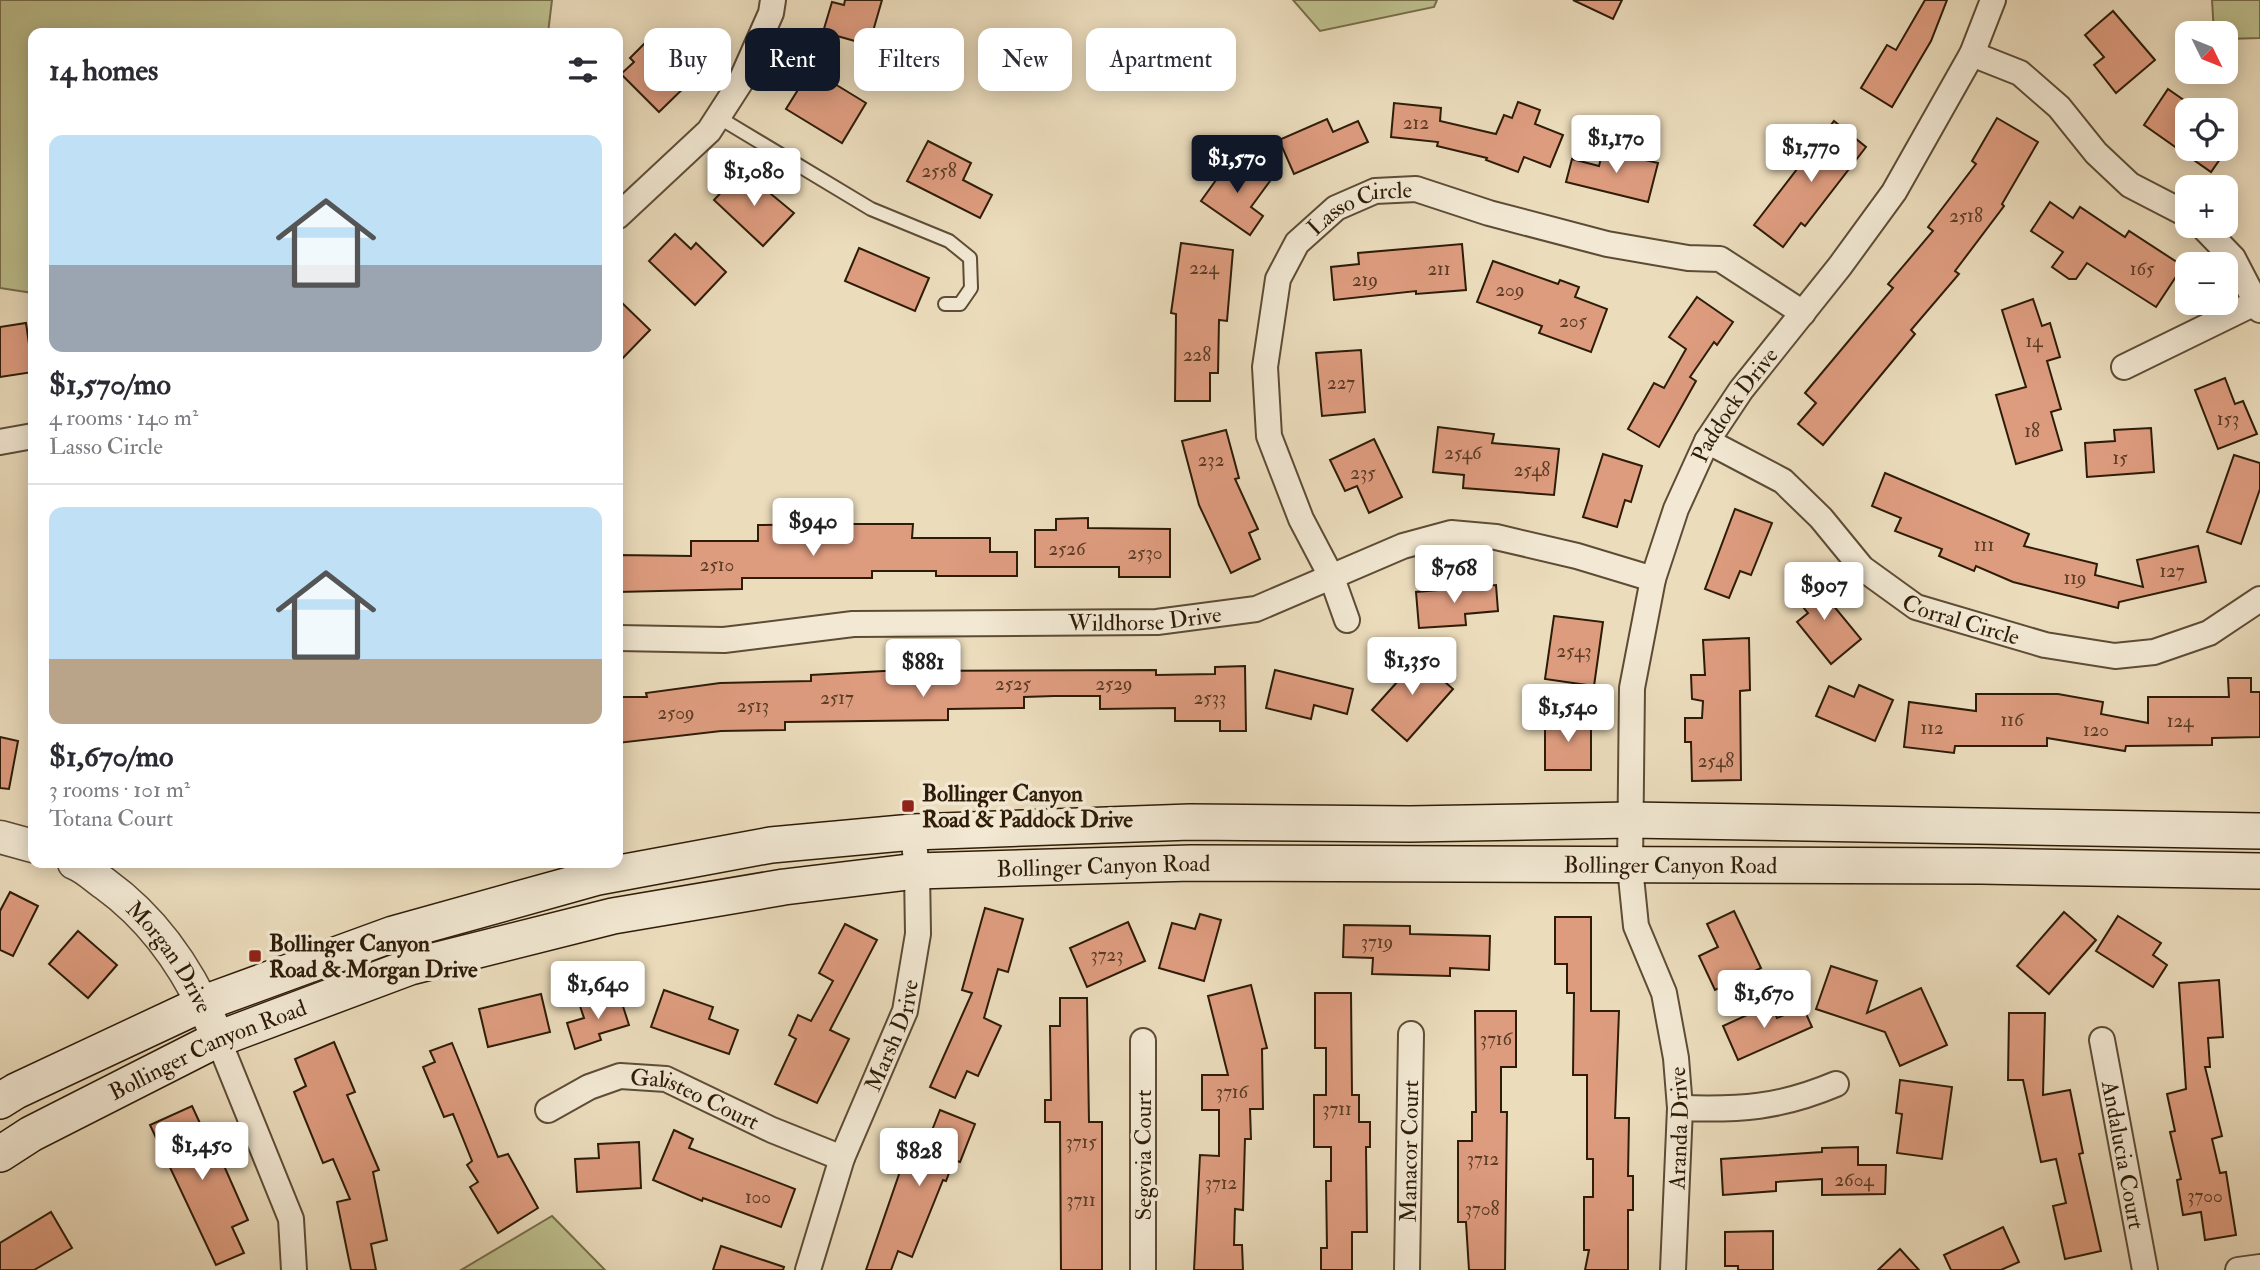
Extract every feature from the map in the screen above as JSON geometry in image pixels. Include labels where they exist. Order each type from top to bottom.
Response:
[{"type":"main road","name":"Bollinger Canyon Road","points":[[0,1101],[204,1003],[393,934],[598,877],[771,845],[913,832],[1189,822],[1410,824],[1630,820],[2260,831]]},
{"type":"main road","name":"Bollinger Canyon Road","points":[[0,1154],[31,1134],[218,1039],[410,967],[613,916],[784,887],[917,870],[1191,863],[1630,867],[1981,866],[2260,871]]},
{"type":"street","points":[[623,211],[709,131],[740,83],[771,13],[773,0]]},
{"type":"street","name":"Paddock Drive","points":[[1630,867],[1632,688],[1653,579],[1675,509],[1707,441],[1741,390],[1804,313],[1894,192],[1972,54],[1993,0]]},
{"type":"street","points":[[1972,54],[2020,73],[2059,107],[2096,153],[2130,185],[2175,208]]},
{"type":"street","name":"Lasso Circle","points":[[1347,620],[1332,578],[1301,519],[1269,436],[1265,367],[1278,279],[1297,243],[1336,208],[1375,191],[1416,189],[1489,213],[1607,244],[1688,258],[1720,259],[1804,313]]},
{"type":"street","points":[[2123,368],[2259,306],[2233,258],[2214,238]]},
{"type":"street","points":[[0,442],[28,437]]},
{"type":"street","name":"Corral Circle","points":[[1707,441],[1783,481],[1821,518],[1862,568],[1916,607],[2045,645],[2115,656],[2154,652],[2210,633],[2260,599]]},
{"type":"street","name":"Wildhorse Drive","points":[[623,638],[724,640],[853,624],[1157,622],[1256,609],[1403,545],[1451,533],[1496,537],[1577,556],[1653,579]]},
{"type":"street","name":"Marsh Drive","points":[[808,1270],[842,1158],[905,1011],[918,934],[917,870],[913,832]]},
{"type":"street","points":[[0,837],[28,845]]},
{"type":"street","name":"Aranda Drive","points":[[1630,867],[1636,926],[1664,993],[1676,1058],[1680,1108],[1673,1270]]},
{"type":"street","name":"Morgan Drive","points":[[81,868],[130,902],[162,937],[204,1003],[218,1039]]},
{"type":"street","name":"Manacor Court","points":[[1407,1270],[1411,1034]]},
{"type":"street","points":[[218,1039],[291,1219],[294,1270]]},
{"type":"street","name":"Andalucia Court","points":[[2102,1040],[2145,1270]]},
{"type":"street","name":"Segovia Court","points":[[1143,1041],[1143,1270]]},
{"type":"street","name":"Galisteo Court","points":[[548,1110],[589,1087],[621,1076],[666,1079],[772,1130],[842,1158]]},
{"type":"street","points":[[1680,1108],[1741,1110],[1798,1100],[1836,1084]]},
{"type":"street","points":[[2238,1270],[2260,1267]]},
{"type":"lane","points":[[718,117],[870,209],[949,241],[970,258],[971,288],[960,304],[945,304]]},
{"type":"green space","points":[[0,0],[552,0],[549,28],[28,28],[28,292],[0,288]]},
{"type":"green space","points":[[1293,0],[1437,0],[1434,7],[1320,31]]},
{"type":"green space","points":[[2212,0],[2260,0],[2260,38],[2238,39],[2238,21],[2213,21]]},
{"type":"green space","points":[[552,1216],[605,1270],[461,1270]]},
{"type":"building","points":[[845,0],[882,0],[874,28],[854,28],[854,41],[840,37],[840,28],[824,28],[832,2],[844,5]]},
{"type":"building","points":[[1573,0],[1622,0],[1613,19]]},
{"type":"building","points":[[1925,0],[1947,0],[1931,41],[1892,107],[1861,88],[1887,45],[1896,50]]},
{"type":"building","points":[[2113,11],[2155,60],[2116,93],[2094,65],[2104,57],[2085,35]]},
{"type":"building","points":[[644,44],[644,91],[681,91],[659,112],[623,76],[623,72],[634,62],[630,58]]},
{"type":"building","points":[[840,87],[866,103],[842,143],[786,109],[797,91],[840,91]]},
{"type":"building","points":[[2168,89],[2181,98],[2175,98],[2175,147],[2144,125]]},
{"type":"building","points":[[1518,102],[1540,110],[1535,124],[1563,135],[1550,167],[1524,157],[1518,172],[1486,160],[1487,158],[1437,146],[1438,142],[1391,137],[1394,103],[1441,108],[1440,121],[1496,134],[1504,115],[1512,118]]},
{"type":"building","points":[[1997,118],[2038,142],[2002,204],[2004,206],[1955,271],[1959,274],[1911,330],[1915,334],[1823,445],[1798,424],[1816,403],[1805,393],[1893,288],[1888,284],[1933,231],[1928,227],[1976,164],[1972,161]]},
{"type":"building","points":[[1327,119],[1333,132],[1358,121],[1368,142],[1294,174],[1279,140]]},
{"type":"building","points":[[1834,121],[1866,147],[1805,226],[1801,223],[1783,247],[1754,225]]},
{"type":"building","points":[[928,141],[971,163],[963,180],[992,195],[980,218],[907,181]]},
{"type":"building","points":[[1603,150],[1658,163],[1648,202],[1566,182],[1572,159],[1599,166]]},
{"type":"building","points":[[1234,155],[1270,181],[1251,207],[1263,216],[1250,235],[1201,201]]},
{"type":"building","points":[[2195,161],[2219,161],[2211,172]]},
{"type":"building","points":[[742,170],[794,213],[763,246],[714,200]]},
{"type":"building","points":[[2050,202],[2073,218],[2080,207],[2125,237],[2129,231],[2175,261],[2175,278],[2156,307],[2087,263],[2076,279],[2069,279],[2052,267],[2063,252],[2031,231]]},
{"type":"building","points":[[675,234],[691,249],[696,243],[726,272],[695,305],[649,261]]},
{"type":"building","points":[[1181,243],[1233,250],[1227,321],[1219,320],[1218,373],[1210,373],[1210,401],[1175,401],[1176,314],[1171,313]]},
{"type":"building","points":[[1462,244],[1466,290],[1416,294],[1416,291],[1334,300],[1331,267],[1359,264],[1358,253]]},
{"type":"building","points":[[859,248],[929,278],[915,311],[845,281]]},
{"type":"building","points":[[1493,261],[1558,284],[1560,280],[1579,287],[1575,297],[1607,309],[1591,352],[1539,333],[1542,326],[1477,302]]},
{"type":"building","points":[[1697,297],[1733,322],[1717,345],[1714,342],[1690,377],[1696,381],[1659,447],[1628,429],[1654,383],[1664,388],[1686,349],[1669,337]]},
{"type":"building","points":[[2033,299],[2042,326],[2050,323],[2060,357],[2047,361],[2061,409],[2051,412],[2062,450],[2016,464],[1996,395],[2026,387],[2002,310]]},
{"type":"building","points":[[623,304],[650,330],[623,358]]},
{"type":"building","points":[[26,323],[28,373],[0,377],[0,327]]},
{"type":"building","points":[[1361,350],[1365,412],[1322,416],[1316,353]]},
{"type":"building","points":[[2225,378],[2235,404],[2243,401],[2257,434],[2218,449],[2195,390]]},
{"type":"building","points":[[1438,427],[1494,434],[1492,443],[1559,449],[1554,495],[1463,488],[1464,475],[1433,472]]},
{"type":"building","points":[[2151,428],[2154,472],[2087,477],[2085,443],[2115,441],[2114,430]]},
{"type":"building","points":[[1226,430],[1239,478],[1235,479],[1258,529],[1249,533],[1260,559],[1231,573],[1199,505],[1182,441]]},
{"type":"building","points":[[1374,439],[1402,497],[1369,513],[1357,486],[1345,491],[1330,460]]},
{"type":"building","points":[[1603,454],[1642,466],[1631,502],[1625,500],[1617,527],[1583,517]]},
{"type":"building","points":[[2234,455],[2260,463],[2260,489],[2241,544],[2207,532]]},
{"type":"building","points":[[1885,473],[2029,534],[2024,546],[2097,564],[2095,575],[2143,587],[2137,560],[2198,546],[2206,582],[2119,602],[2118,608],[2013,582],[1976,566],[1974,571],[1939,556],[1942,549],[1895,531],[1901,518],[1872,506]]},
{"type":"building","points":[[1735,509],[1772,523],[1751,575],[1740,571],[1729,598],[1705,589]]},
{"type":"building","points":[[1088,518],[1088,528],[1170,529],[1170,577],[1119,577],[1119,567],[1035,567],[1035,530],[1056,530],[1056,519]]},
{"type":"building","points":[[913,524],[912,538],[990,538],[990,552],[1017,552],[1017,576],[936,576],[936,571],[872,571],[872,578],[742,578],[742,589],[623,592],[623,555],[691,556],[691,541],[758,541],[758,525]]},
{"type":"building","points":[[1809,576],[1861,639],[1831,664],[1797,622],[1808,613],[1790,591]]},
{"type":"building","points":[[1496,585],[1498,611],[1465,614],[1466,625],[1419,628],[1416,592]]},
{"type":"building","points":[[1554,616],[1603,622],[1594,686],[1545,679]]},
{"type":"building","points":[[1749,638],[1750,690],[1740,691],[1741,780],[1692,781],[1691,742],[1685,742],[1685,718],[1702,718],[1703,701],[1692,699],[1691,675],[1705,675],[1703,640]]},
{"type":"building","points":[[1411,652],[1453,689],[1407,741],[1372,710],[1398,681],[1391,675]]},
{"type":"building","points":[[1245,666],[1246,731],[1220,731],[1220,721],[1175,721],[1175,708],[1100,709],[1100,696],[1054,696],[1024,697],[1024,708],[948,709],[948,720],[785,722],[785,730],[721,731],[623,742],[623,697],[647,697],[646,693],[720,683],[811,681],[811,675],[884,671],[1156,670],[1156,675],[1215,674],[1215,667]]},
{"type":"building","points":[[1275,670],[1353,689],[1347,714],[1314,705],[1311,719],[1266,708]]},
{"type":"building","points":[[2228,678],[2251,678],[2251,692],[2260,692],[2260,737],[2212,738],[2212,745],[2126,746],[2125,751],[2047,738],[2047,746],[1955,746],[1954,753],[1904,747],[1909,702],[1976,711],[1976,694],[2058,694],[2103,702],[2101,714],[2148,723],[2148,697],[2229,697]]},
{"type":"building","points":[[1859,685],[1893,700],[1875,741],[1816,716],[1829,686],[1854,697]]},
{"type":"building","points":[[1545,718],[1591,718],[1591,770],[1545,770]]},
{"type":"building","points":[[0,737],[18,741],[9,789],[0,788]]},
{"type":"building","points":[[10,892],[38,906],[13,956],[0,950],[0,911]]},
{"type":"building","points":[[985,908],[1023,919],[1008,972],[998,969],[984,1018],[1001,1026],[978,1076],[967,1071],[955,1098],[930,1087],[972,993],[962,990]]},
{"type":"building","points":[[1734,911],[1761,968],[1715,990],[1699,956],[1718,947],[1707,924]]},
{"type":"building","points":[[2064,912],[2096,940],[2049,994],[2017,966]]},
{"type":"building","points":[[1200,914],[1221,920],[1204,981],[1159,968],[1172,923],[1195,929]]},
{"type":"building","points":[[2118,916],[2161,943],[2153,955],[2167,965],[2153,987],[2096,951]]},
{"type":"building","points":[[1555,917],[1591,917],[1591,1011],[1619,1011],[1615,1118],[1629,1118],[1628,1176],[1633,1176],[1633,1210],[1628,1210],[1628,1270],[1585,1270],[1589,1250],[1584,1250],[1584,1197],[1593,1197],[1593,1159],[1587,1159],[1587,1075],[1573,1075],[1574,993],[1567,993],[1567,964],[1555,964]]},
{"type":"building","points":[[1128,922],[1145,961],[1087,987],[1070,948]]},
{"type":"building","points":[[845,924],[877,940],[830,1030],[849,1039],[817,1103],[775,1084],[796,1039],[789,1035],[798,1015],[811,1021],[833,981],[819,973]]},
{"type":"building","points":[[1344,925],[1410,926],[1410,934],[1490,936],[1489,970],[1450,968],[1450,976],[1372,974],[1373,958],[1343,957]]},
{"type":"building","points":[[78,931],[117,965],[88,998],[49,964]]},
{"type":"building","points":[[1831,966],[1877,981],[1867,1013],[1921,988],[1947,1045],[1900,1066],[1885,1032],[1816,1009]]},
{"type":"building","points":[[2219,980],[2223,1037],[2208,1038],[2210,1067],[2205,1067],[2222,1136],[2212,1139],[2220,1173],[2226,1172],[2236,1235],[2205,1240],[2201,1212],[2183,1215],[2177,1180],[2181,1179],[2170,1132],[2175,1131],[2167,1094],[2186,1089],[2179,983]]},
{"type":"building","points":[[1251,985],[1267,1048],[1262,1049],[1263,1109],[1250,1109],[1251,1139],[1245,1139],[1243,1210],[1235,1209],[1234,1245],[1242,1245],[1243,1270],[1194,1270],[1200,1155],[1219,1156],[1219,1110],[1202,1110],[1202,1075],[1228,1075],[1208,996]]},
{"type":"building","points":[[664,990],[713,1007],[709,1019],[738,1030],[729,1054],[651,1027]]},
{"type":"building","points":[[1315,993],[1351,993],[1352,1095],[1359,1095],[1359,1122],[1370,1122],[1370,1147],[1366,1147],[1367,1232],[1352,1232],[1352,1270],[1321,1270],[1321,1248],[1327,1248],[1326,1181],[1331,1181],[1331,1147],[1314,1147],[1314,1095],[1326,1095],[1326,1048],[1315,1048]]},
{"type":"building","points":[[541,994],[550,1032],[488,1047],[479,1009]]},
{"type":"building","points":[[619,994],[629,1025],[599,1034],[601,1040],[575,1049],[567,1023],[584,1018],[580,1006]]},
{"type":"building","points":[[1060,998],[1087,998],[1089,1122],[1102,1122],[1102,1270],[1061,1270],[1060,1122],[1045,1122],[1045,1100],[1051,1100],[1050,1026],[1060,1026]]},
{"type":"building","points":[[1771,1004],[1777,1018],[1803,1007],[1812,1027],[1738,1060],[1723,1026]]},
{"type":"building","points":[[1475,1011],[1516,1011],[1516,1067],[1501,1067],[1501,1112],[1507,1112],[1505,1270],[1469,1270],[1466,1222],[1458,1222],[1458,1141],[1472,1141],[1472,1112],[1476,1112]]},
{"type":"building","points":[[2009,1013],[2045,1013],[2043,1095],[2070,1090],[2083,1153],[2079,1154],[2101,1251],[2065,1259],[2053,1206],[2066,1203],[2056,1159],[2041,1162],[2023,1080],[2008,1080]]},
{"type":"building","points":[[334,1042],[355,1092],[347,1095],[379,1170],[373,1172],[387,1240],[371,1244],[376,1270],[351,1270],[337,1202],[350,1199],[333,1159],[323,1163],[294,1092],[306,1086],[295,1059]]},
{"type":"building","points":[[452,1043],[498,1157],[508,1154],[538,1208],[498,1233],[470,1187],[478,1182],[467,1165],[472,1161],[453,1114],[444,1117],[423,1067],[435,1062],[430,1051]]},
{"type":"building","points":[[1900,1080],[1952,1087],[1942,1159],[1897,1153],[1902,1114],[1896,1113]]},
{"type":"building","points":[[192,1106],[210,1145],[214,1143],[248,1220],[232,1227],[244,1253],[216,1265],[150,1125]]},
{"type":"building","points":[[940,1110],[975,1124],[960,1162],[954,1160],[946,1181],[943,1180],[912,1257],[898,1251],[891,1270],[866,1270],[914,1131],[929,1138]]},
{"type":"building","points":[[674,1130],[693,1139],[689,1148],[795,1189],[781,1227],[703,1198],[702,1201],[653,1180]]},
{"type":"building","points":[[639,1142],[641,1188],[577,1192],[575,1159],[599,1158],[598,1144]]},
{"type":"building","points":[[1858,1147],[1858,1165],[1886,1165],[1885,1194],[1822,1195],[1822,1179],[1776,1182],[1776,1191],[1723,1195],[1721,1159],[1822,1152],[1822,1148]]},
{"type":"building","points":[[51,1212],[72,1248],[34,1270],[0,1270],[0,1243]]},
{"type":"building","points":[[2003,1227],[2019,1262],[2001,1270],[1951,1270],[1944,1255]]},
{"type":"building","points":[[1773,1231],[1773,1270],[1738,1270],[1738,1266],[1725,1266],[1725,1232]]},
{"type":"building","points":[[721,1246],[784,1267],[783,1270],[713,1270]]},
{"type":"building","points":[[1900,1249],[1919,1270],[1878,1270]]},
{"type":"place","name":"Bollinger Canyon Road & Paddock Drive","points":[[908,806]]},
{"type":"place","name":"Bollinger Canyon Road & Morgan Drive","points":[[255,956]]}]
